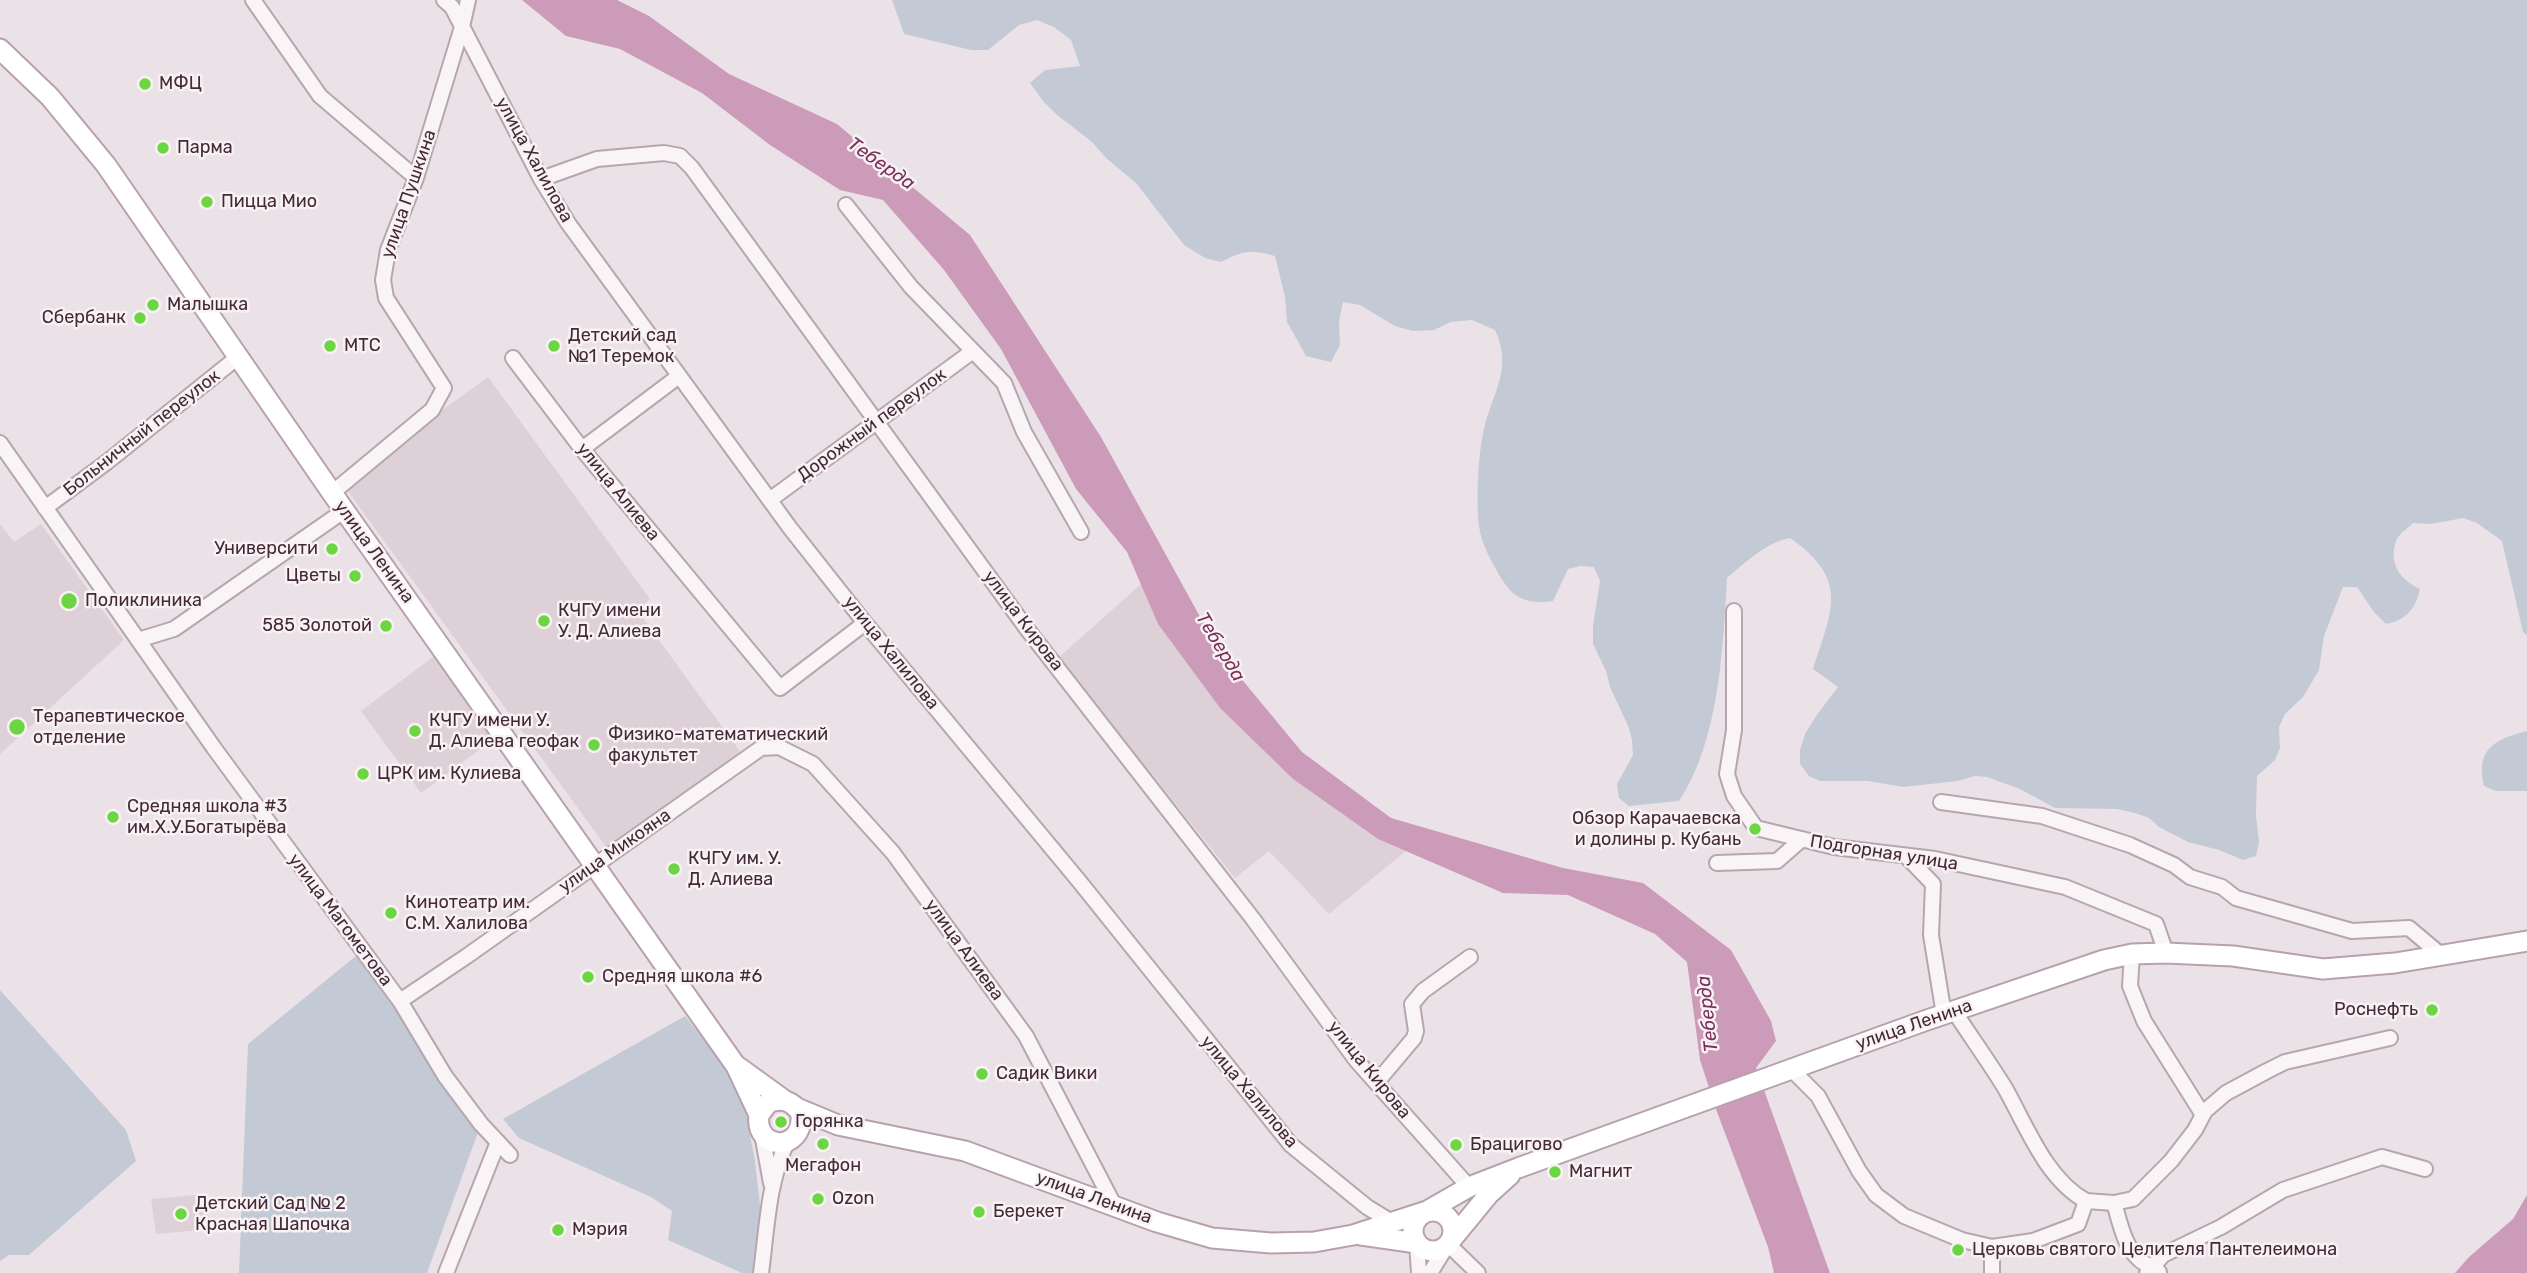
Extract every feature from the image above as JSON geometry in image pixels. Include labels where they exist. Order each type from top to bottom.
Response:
[{"type":"main road","name":"улица Ленина","points":[[0,49],[50,97],[106,166],[331,493],[736,1066],[760,1124]]},
{"type":"main road","name":"улица Ленина","points":[[736,1066],[790,1104],[838,1125],[965,1152],[1157,1222],[1212,1238],[1314,1242],[1353,1235],[1427,1211],[1469,1186],[1783,1072],[2104,960],[2132,954],[2165,953],[2233,956],[2323,969],[2395,963],[2527,941]]},
{"type":"main road","points":[[768,1103],[790,1104],[801,1114],[802,1124],[791,1140],[772,1142],[760,1124],[768,1103]]},
{"type":"main road","name":"улица Ленина","points":[[791,1140],[838,1125]]},
{"type":"main road","name":"улица Ленина","points":[[1448,1244],[1489,1194],[1518,1168]]},
{"type":"main road","points":[[1427,1211],[1444,1214],[1451,1222],[1452,1233],[1448,1244],[1435,1250],[1425,1249],[1417,1243],[1413,1234],[1419,1216],[1427,1211]]},
{"type":"main road","name":"улица Ленина","points":[[1353,1235],[1388,1237],[1417,1243]]},
{"type":"street","points":[[253,0],[320,96],[416,178]]},
{"type":"street","name":"улица Халилова","points":[[444,0],[452,7],[541,179],[568,223],[790,528],[865,623],[1079,881],[1291,1146],[1367,1207],[1390,1221]]},
{"type":"street","name":"улица Пушкина","points":[[331,493],[432,411],[444,388],[386,298],[383,280],[388,250],[416,178],[468,0]]},
{"type":"street","name":"улица Кирова","points":[[541,179],[597,159],[664,153],[680,156],[692,168],[1027,629],[1157,793],[1356,1060],[1469,1186]]},
{"type":"street","points":[[846,205],[911,287],[1004,383],[1024,432],[1081,532]]},
{"type":"street","name":"Дорожный переулок","points":[[771,499],[972,351]]},
{"type":"street","name":"Больничный переулок","points":[[45,508],[238,358]]},
{"type":"street","name":"улица Алиева","points":[[513,358],[582,449],[780,688],[865,623]]},
{"type":"street","points":[[582,449],[679,376]]},
{"type":"street","name":"улица Магометова","points":[[0,443],[307,877],[400,1001],[445,1076],[481,1124],[510,1155]]},
{"type":"street","points":[[138,640],[174,629],[345,510]]},
{"type":"street","name":"Подгорная улица","points":[[1734,611],[1734,730],[1727,774],[1734,796],[1756,828],[1834,848],[1935,859],[2065,887],[2156,924],[2165,953]]},
{"type":"street","name":"улица Алиева","points":[[761,748],[779,747],[813,764],[893,853],[1026,1036],[1114,1205]]},
{"type":"street","name":"улица Микояна","points":[[400,1001],[761,748]]},
{"type":"street","points":[[1941,802],[2042,816],[2130,845],[2174,864],[2190,877],[2222,887],[2236,898],[2352,931],[2409,928],[2441,955]]},
{"type":"street","points":[[1717,863],[1777,861],[1802,839]]},
{"type":"street","points":[[1906,856],[1933,884],[1931,935],[1949,1013],[2003,1086],[2048,1163],[2069,1192],[2086,1201],[2114,1203],[2133,1199],[2171,1161],[2195,1130],[2205,1111],[2226,1093],[2285,1062],[2390,1038]]},
{"type":"street","points":[[2132,954],[2130,986],[2144,1021],[2203,1115]]},
{"type":"street","points":[[1377,1082],[1414,1038],[1416,1031],[1412,1004],[1423,991],[1470,957]]},
{"type":"street","points":[[1783,1072],[1818,1096],[1858,1171],[1876,1195],[1904,1216],[1962,1240],[1992,1247],[2032,1241],[2078,1224],[2086,1201]]},
{"type":"street","points":[[760,1124],[772,1187]]},
{"type":"street","points":[[761,1273],[777,1163],[791,1140]]},
{"type":"street","points":[[446,1273],[498,1142]]},
{"type":"street","points":[[2114,1203],[2124,1237],[2140,1261],[2154,1271],[2163,1255],[2221,1227],[2283,1190],[2382,1157],[2425,1170]]},
{"type":"street","points":[[1417,1243],[1419,1273]]},
{"type":"street","points":[[1430,1273],[1448,1244],[1478,1273]]},
{"type":"street","points":[[1992,1247],[1992,1273]]},
{"type":"shaded area","points":[[892,0],[2527,0],[2527,635],[2523,632],[2502,541],[2477,523],[2463,518],[2431,524],[2413,523],[2397,539],[2394,555],[2401,575],[2420,589],[2416,602],[2399,620],[2386,624],[2357,587],[2343,587],[2324,636],[2319,670],[2303,697],[2285,714],[2279,727],[2280,748],[2275,760],[2257,776],[2256,816],[2259,842],[2256,856],[2243,860],[2188,842],[2159,827],[2149,818],[2135,813],[2117,809],[2055,808],[2020,789],[1987,777],[1975,776],[1958,781],[1903,787],[1868,781],[1820,781],[1809,776],[1800,764],[1800,750],[1805,734],[1838,687],[1813,669],[1826,630],[1831,597],[1829,582],[1822,568],[1790,538],[1764,549],[1727,578],[1721,664],[1711,723],[1703,751],[1679,801],[1629,806],[1619,798],[1617,784],[1633,755],[1632,740],[1593,644],[1600,581],[1594,567],[1568,569],[1553,601],[1526,600],[1513,593],[1502,580],[1482,538],[1478,504],[1480,450],[1502,368],[1500,344],[1495,330],[1472,320],[1451,322],[1434,330],[1413,331],[1395,326],[1360,305],[1343,302],[1339,321],[1340,345],[1331,362],[1306,356],[1287,322],[1285,297],[1275,256],[1247,252],[1221,262],[1205,258],[1184,245],[1136,183],[1043,101],[1030,83],[1045,70],[1080,66],[1071,40],[1054,27],[1037,20],[1019,25],[988,50],[971,50],[904,34]]},
{"type":"shaded area","name":"КЧГУ имени У. Д. Алиева","points":[[488,377],[650,599],[637,610],[742,754],[609,851],[342,483]]},
{"type":"shaded area","points":[[0,524],[14,542],[41,524],[124,640],[0,754]]},
{"type":"shaded area","points":[[1141,584],[1158,624],[1220,708],[1293,779],[1378,839],[1406,851],[1329,914],[1269,851],[1235,878],[1058,658]]},
{"type":"shaded area","points":[[437,654],[498,736],[421,793],[361,711]]},
{"type":"shaded area","points":[[2527,731],[2527,791],[2496,791],[2484,786],[2482,763],[2485,754],[2497,742]]},
{"type":"shaded area","points":[[362,951],[481,1124],[427,1273],[239,1273],[248,1044]]},
{"type":"shaded area","points":[[0,990],[126,1130],[136,1161],[29,1255],[9,1255],[0,1261]]},
{"type":"shaded area","points":[[685,1016],[732,1075],[745,1108],[755,1161],[762,1223],[755,1273],[742,1273],[668,1240],[672,1211],[651,1197],[519,1138],[503,1119]]},
{"type":"shaded area","name":"Детский Сад № 2 Красная Шапочка","points":[[206,1194],[210,1229],[156,1234],[151,1199]]},
{"type":"water","name":"Теберда","points":[[522,0],[617,0],[649,16],[729,74],[837,124],[970,235],[1101,437],[1220,653],[1302,752],[1391,818],[1563,868],[1643,883],[1731,950],[1771,1021],[1776,1041],[1756,1068],[1830,1273],[1774,1273],[1768,1247],[1700,1060],[1687,962],[1655,934],[1568,895],[1503,893],[1378,839],[1293,779],[1220,708],[1158,624],[1127,552],[1076,489],[1001,349],[944,270],[883,200],[840,190],[770,145],[702,93],[620,49],[566,36]]},
{"type":"water","points":[[2527,1195],[2527,1273],[2455,1273],[2469,1257],[2513,1219]]},
{"type":"place","name":"МФЦ","points":[[145,84]]},
{"type":"place","name":"Парма","points":[[163,148]]},
{"type":"place","name":"Пицца Мио","points":[[207,202]]},
{"type":"place","name":"Малышка","points":[[153,305]]},
{"type":"place","name":"Сбербанк","points":[[140,318]]},
{"type":"place","name":"МТС","points":[[330,346]]},
{"type":"place","name":"Детский сад №1 Теремок","points":[[554,346]]},
{"type":"place","name":"Университи","points":[[332,549]]},
{"type":"place","name":"Цветы","points":[[355,576]]},
{"type":"place","name":"Поликлиника","points":[[69,601]]},
{"type":"place","name":"КЧГУ имени У. Д. Алиева","points":[[544,621]]},
{"type":"place","name":"585 Золотой","points":[[386,626]]},
{"type":"place","name":"Терапевтическое отделение","points":[[17,727]]},
{"type":"place","name":"КЧГУ имени У. Д. Алиева геофак","points":[[415,731]]},
{"type":"place","name":"Физико-математический факультет","points":[[594,745]]},
{"type":"place","name":"ЦРК им. Кулиева","points":[[363,774]]},
{"type":"place","name":"Средняя школа #3 им.Х.У.Богатырёва","points":[[113,817]]},
{"type":"place","name":"Обзор Карачаевска и долины р. Кубань","points":[[1755,829]]},
{"type":"place","name":"КЧГУ им. У. Д. Алиева","points":[[674,869]]},
{"type":"place","name":"Кинотеатр им. С.М. Халилова","points":[[391,913]]},
{"type":"place","name":"Средняя школа #6","points":[[588,977]]},
{"type":"place","name":"Роснефть","points":[[2432,1010]]},
{"type":"place","name":"Садик Вики","points":[[982,1074]]},
{"type":"place","name":"Горянка","points":[[781,1122]]},
{"type":"place","name":"Мегафон","points":[[823,1144]]},
{"type":"place","name":"Брацигово","points":[[1456,1145]]},
{"type":"place","name":"Магнит","points":[[1555,1172]]},
{"type":"place","name":"Ozon","points":[[818,1199]]},
{"type":"place","name":"Берекет","points":[[979,1212]]},
{"type":"place","name":"Детский Сад № 2 Красная Шапочка","points":[[181,1214]]},
{"type":"place","name":"Мэрия","points":[[558,1230]]},
{"type":"place","name":"Церковь святого Целителя Пантелеимона","points":[[1958,1250]]}]
